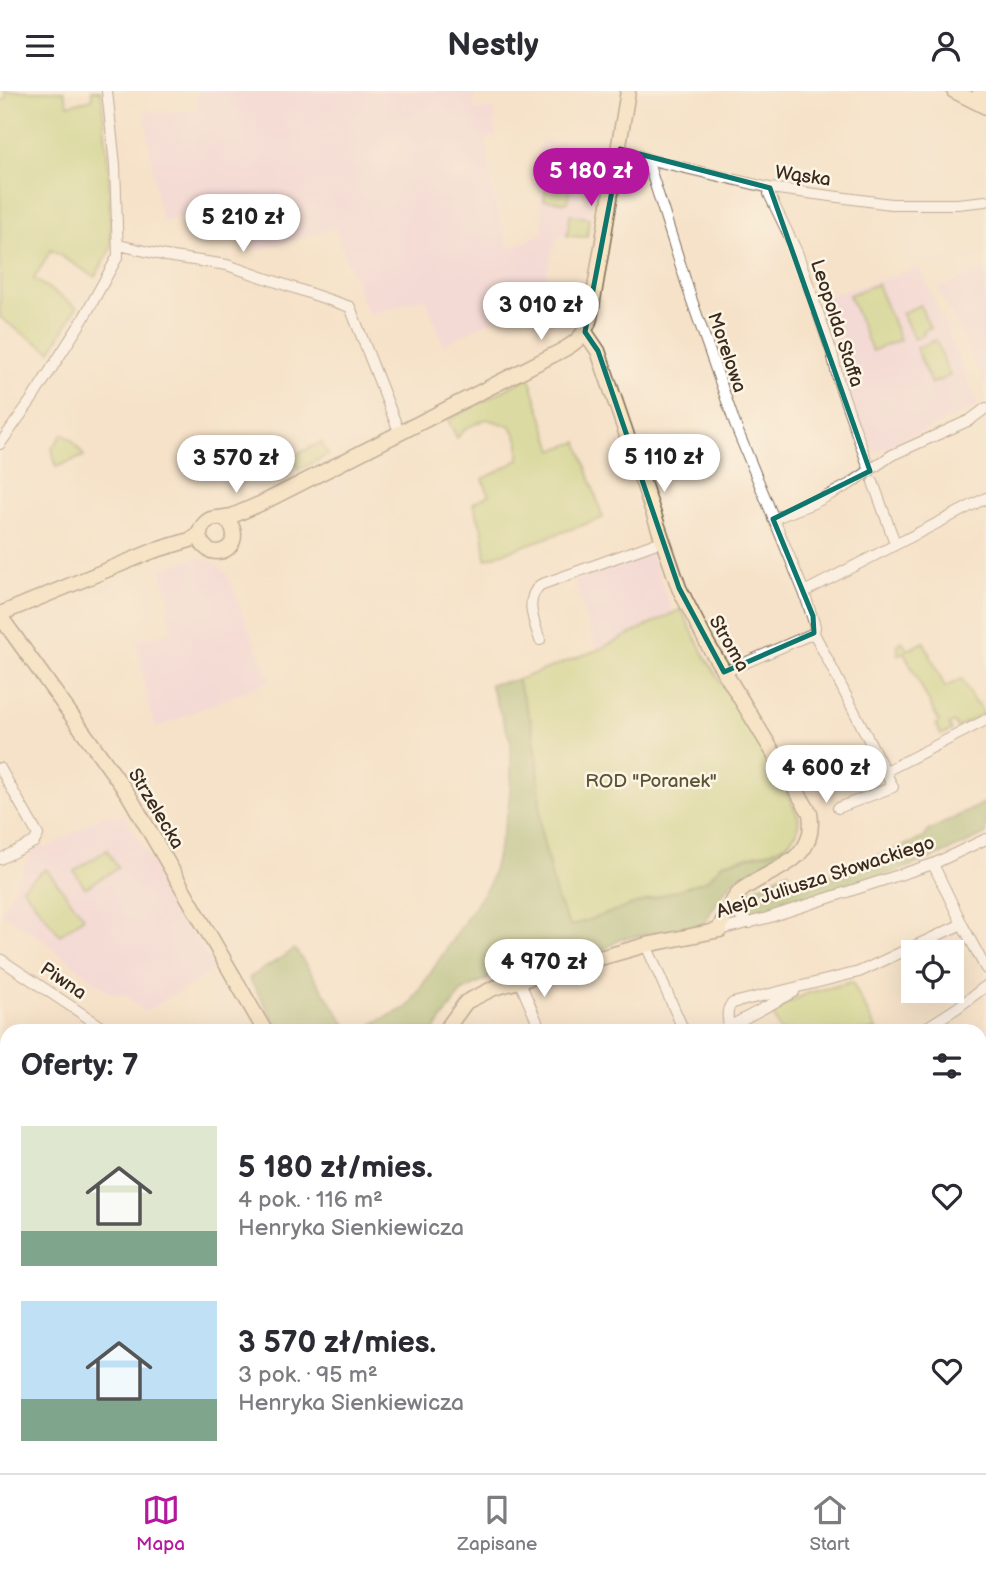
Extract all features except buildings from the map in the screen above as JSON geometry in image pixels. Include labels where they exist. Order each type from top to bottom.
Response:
[{"type":"street","points":[[0,444],[32,399],[118,256],[120,245],[115,165],[107,91]]},
{"type":"street","points":[[0,615],[153,551],[190,540],[197,536],[207,521],[232,516],[262,503],[568,348],[585,332],[590,319],[628,91]]},
{"type":"street","points":[[954,91],[986,107]]},
{"type":"street","points":[[980,91],[986,94]]},
{"type":"street","name":"Wąska","points":[[620,149],[647,159],[770,188],[891,204],[986,201]]},
{"type":"street","name":"Morelowa","points":[[647,159],[736,427],[804,591],[816,626],[814,633],[886,771]]},
{"type":"street","name":"Leopolda Staffa","points":[[770,188],[769,194],[791,239],[831,348],[839,383],[895,544]]},
{"type":"street","points":[[120,245],[166,256],[227,265],[350,307],[400,434]]},
{"type":"street","name":"Stroma","points":[[585,332],[598,351],[662,541],[688,606],[724,672],[810,813],[812,821],[811,835],[793,861],[736,896],[720,930]]},
{"type":"street","points":[[773,519],[872,477],[892,455],[970,419],[986,408]]},
{"type":"street","points":[[804,591],[986,498]]},
{"type":"street","points":[[133,560],[192,550],[224,550],[249,515],[262,503]]},
{"type":"street","points":[[219,518],[231,526],[234,535]]},
{"type":"street","points":[[202,528],[201,538],[209,550]]},
{"type":"street","points":[[540,640],[531,608],[532,599],[540,585],[662,541]]},
{"type":"street","name":"Strzelecka","points":[[0,615],[128,794],[261,1024]]},
{"type":"street","points":[[724,672],[814,633]]},
{"type":"street","points":[[838,808],[893,787],[886,771],[986,720]]},
{"type":"street","points":[[0,768],[37,835],[34,842],[0,859]]},
{"type":"street","name":"Aleja Juliusza Słowackiego","points":[[451,1024],[471,998],[519,980],[646,945],[750,923],[933,863],[986,839]]},
{"type":"street","points":[[933,863],[986,969]]},
{"type":"street","points":[[736,896],[737,914],[750,923]]},
{"type":"street","points":[[726,1024],[729,1006],[733,1003],[796,989],[880,964],[962,924]]},
{"type":"street","points":[[646,945],[681,1024]]},
{"type":"street","name":"Piwna","points":[[0,959],[98,1024]]},
{"type":"street","points":[[519,980],[538,1024]]},
{"type":"street","points":[[931,1024],[986,986]]},
{"type":"street","points":[[735,1024],[791,995],[796,989]]},
{"type":"highlighted area","points":[[620,149],[770,188],[870,471],[773,519],[813,616],[814,633],[724,672],[679,588],[598,351],[585,332]]},
{"type":"shaded area","points":[[197,91],[475,91],[474,110],[494,109],[496,136],[486,138],[493,194],[509,249],[543,233],[538,148],[544,140],[601,145],[587,237],[557,236],[543,286],[527,294],[531,301],[443,345],[425,298],[368,315],[335,228],[256,251],[239,201],[163,222],[156,195],[145,112],[197,110]]},
{"type":"shaded area","points":[[919,267],[978,406],[878,452],[870,449],[846,388],[840,355],[819,299]]},
{"type":"shaded area","points":[[986,269],[986,387],[938,288]]},
{"type":"shaded area","points":[[651,554],[672,612],[597,649],[574,581]]},
{"type":"shaded area","points":[[198,558],[214,562],[227,574],[270,681],[156,728],[149,708],[137,640],[172,631],[166,613],[171,606],[161,568]]},
{"type":"shaded area","points":[[107,813],[117,817],[123,813],[215,970],[145,1012],[125,994],[113,994],[106,990],[41,939],[1,912],[34,845],[39,842],[45,849]]},
{"type":"green space","points":[[4,91],[64,91],[68,105],[92,99],[92,91],[101,91],[109,173],[111,248],[95,277],[51,250],[34,279],[77,307],[51,351],[0,317],[0,101],[7,97]]},
{"type":"green space","points":[[551,159],[574,162],[567,203],[544,200]]},
{"type":"green space","points":[[570,215],[589,218],[587,237],[567,236]]},
{"type":"green space","points":[[877,284],[900,340],[872,351],[849,295]]},
{"type":"green space","points":[[920,305],[930,328],[923,331],[924,335],[914,339],[902,313]]},
{"type":"green space","points":[[936,340],[950,376],[931,384],[916,348]]},
{"type":"green space","points":[[529,377],[553,450],[578,442],[603,518],[486,559],[483,532],[473,503],[489,495],[483,479],[519,460],[519,442],[511,426],[486,419],[466,428],[457,438],[448,420]]},
{"type":"green space","points":[[63,434],[73,441],[84,456],[56,467],[52,448]]},
{"type":"green space","points":[[321,442],[328,455],[299,470],[292,457]]},
{"type":"green space","name":"ROD \"Poranek\"","points":[[681,609],[703,653],[780,779],[799,818],[797,832],[786,845],[772,851],[723,863],[708,880],[570,927],[557,900],[541,832],[538,762],[531,721],[517,680],[600,649]]},
{"type":"green space","points":[[902,641],[907,650],[924,642],[945,687],[962,679],[983,714],[957,728],[954,722],[949,725],[952,730],[941,735],[936,724],[939,722],[904,652],[898,655],[898,644]]},
{"type":"green space","points":[[517,680],[531,721],[538,762],[541,832],[557,900],[570,926],[708,880],[723,863],[786,845],[772,862],[749,871],[730,885],[704,924],[621,939],[606,948],[574,958],[539,963],[493,976],[461,992],[439,1024],[372,1024],[408,1007],[490,883],[508,812],[511,742],[490,684]]},
{"type":"green space","points":[[986,802],[986,834],[958,847],[870,880],[751,917],[746,907],[745,898],[749,892],[788,871],[796,887],[924,838],[928,831]]},
{"type":"green space","points":[[107,850],[118,868],[85,888],[74,871]]},
{"type":"green space","points":[[46,869],[84,917],[60,935],[22,887]]},
{"type":"green space","points":[[295,949],[345,1024],[277,1024],[249,978]]},
{"type":"green space","points":[[852,982],[873,1024],[777,1024],[772,1011],[808,993]]}]
